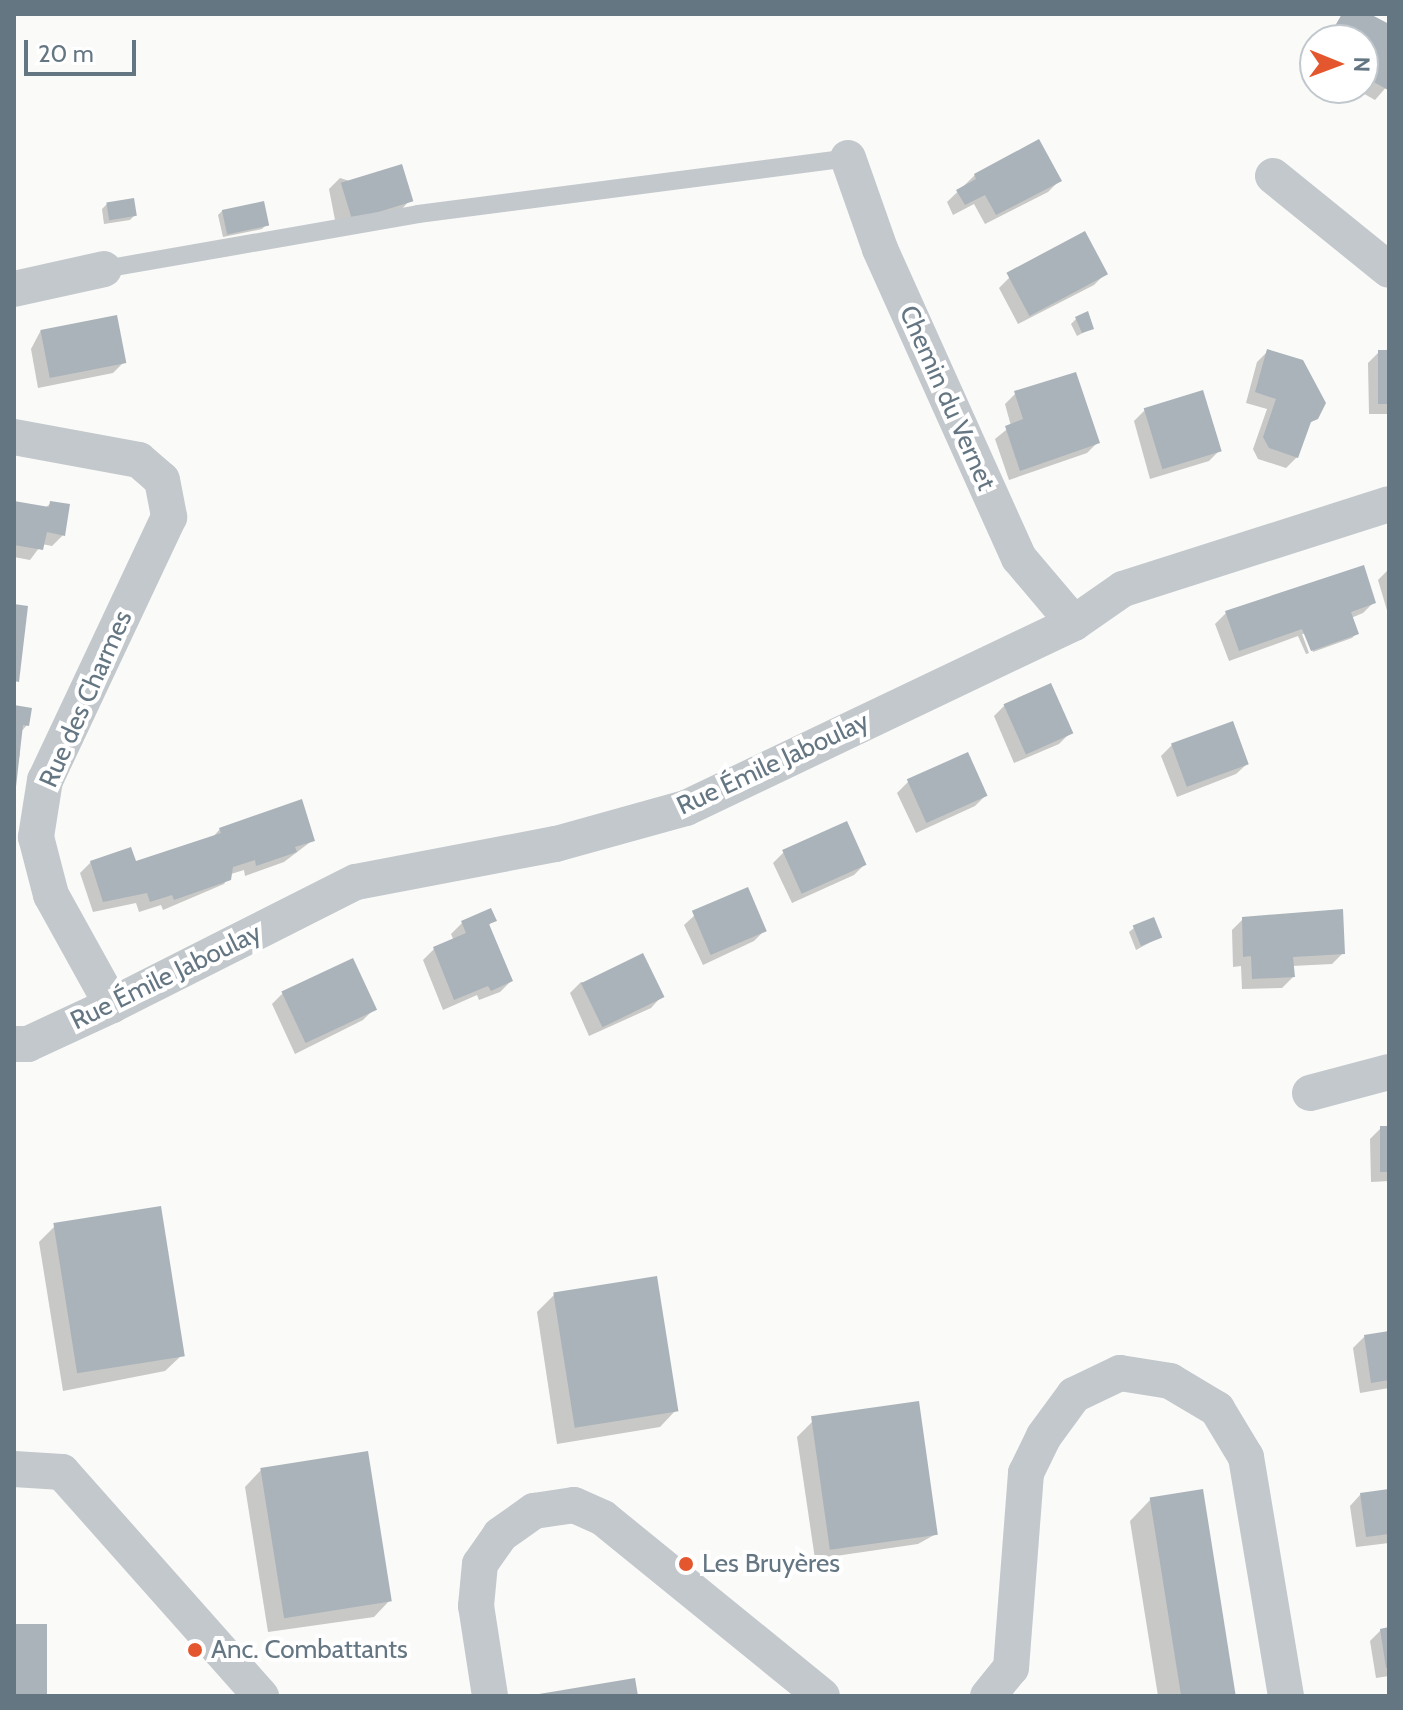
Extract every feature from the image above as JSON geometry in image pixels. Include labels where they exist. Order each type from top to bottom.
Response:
[{"type":"street","name":"Chemin du Vernet","points":[[848,158],[880,249],[1019,558],[1074,623]]},
{"type":"street","points":[[1273,176],[1389,270]]},
{"type":"street","points":[[14,289],[104,269]]},
{"type":"street","name":"Rue des Charmes","points":[[14,437],[139,460],[162,480],[169,517],[45,780],[36,837],[51,895],[112,1005]]},
{"type":"street","name":"Rue Émile Jaboulay","points":[[14,1044],[28,1044],[112,1005],[356,882],[556,844],[686,808],[1074,623],[1123,589],[1389,504]]},
{"type":"street","points":[[1310,1093],[1389,1072]]},
{"type":"street","points":[[988,1696],[1011,1668],[1026,1473],[1044,1436],[1074,1395],[1120,1373],[1170,1381],[1217,1409],[1246,1457],[1286,1696]]},
{"type":"street","points":[[14,1469],[62,1472],[261,1696]]},
{"type":"street","points":[[490,1696],[476,1606],[480,1564],[500,1535],[534,1511],[574,1505],[603,1518],[822,1696]]},
{"type":"lane","points":[[104,269],[418,214],[848,158]]},
{"type":"building","points":[[1342,14],[1370,14],[1389,24],[1388,90],[1379,85],[1379,24],[1336,24]]},
{"type":"building","points":[[1039,139],[1062,181],[996,215],[985,195],[965,205],[956,190],[976,179],[974,174]]},
{"type":"building","points":[[402,164],[413,201],[352,220],[341,183]]},
{"type":"building","points":[[134,198],[137,216],[109,220],[106,202]]},
{"type":"building","points":[[264,201],[269,225],[227,234],[222,210]]},
{"type":"building","points":[[1085,231],[1108,274],[1029,316],[1006,273]]},
{"type":"building","points":[[1088,311],[1094,329],[1082,333],[1075,317]]},
{"type":"building","points":[[117,315],[126,363],[50,378],[40,330]]},
{"type":"building","points":[[1267,349],[1303,360],[1326,403],[1318,419],[1311,422],[1298,458],[1269,448],[1263,437],[1276,399],[1255,392]]},
{"type":"building","points":[[1378,350],[1389,350],[1389,404],[1378,404]]},
{"type":"building","points":[[1076,372],[1100,443],[1020,471],[1005,426],[1023,419],[1014,391]]},
{"type":"building","points":[[1203,390],[1222,451],[1162,469],[1144,408]]},
{"type":"building","points":[[14,501],[49,507],[50,501],[70,504],[65,536],[47,532],[43,550],[14,545]]},
{"type":"building","points":[[1364,565],[1376,603],[1351,612],[1359,634],[1311,651],[1302,629],[1239,651],[1225,611]]},
{"type":"building","points":[[14,604],[28,606],[19,682],[14,681]]},
{"type":"building","points":[[1051,683],[1073,733],[1026,754],[1003,704]]},
{"type":"building","points":[[14,705],[32,708],[29,726],[23,725],[16,787]]},
{"type":"building","points":[[1233,721],[1249,764],[1187,787],[1171,744]]},
{"type":"building","points":[[968,752],[988,796],[926,823],[907,779]]},
{"type":"building","points":[[302,799],[315,841],[295,847],[297,852],[256,866],[255,860],[233,867],[231,880],[174,900],[172,895],[150,902],[147,893],[103,902],[90,861],[131,847],[136,861],[221,833],[219,828]]},
{"type":"building","points":[[847,821],[867,865],[802,894],[782,850]]},
{"type":"building","points":[[748,887],[767,931],[711,955],[692,911]]},
{"type":"building","points":[[491,908],[497,921],[489,924],[513,981],[491,991],[488,986],[454,1000],[433,947],[466,933],[461,921]]},
{"type":"building","points":[[1343,909],[1345,954],[1293,957],[1295,977],[1252,979],[1251,956],[1243,957],[1242,917]]},
{"type":"building","points":[[1154,917],[1162,937],[1141,946],[1133,926]]},
{"type":"building","points":[[643,953],[664,997],[602,1027],[581,983]]},
{"type":"building","points":[[353,958],[377,1010],[305,1043],[281,991]]},
{"type":"building","points":[[1380,1126],[1389,1126],[1389,1172],[1380,1172]]},
{"type":"building","points":[[161,1206],[185,1356],[77,1373],[53,1223]]},
{"type":"building","points":[[657,1276],[678,1411],[575,1428],[553,1292]]},
{"type":"building","points":[[1389,1331],[1389,1380],[1371,1383],[1364,1335]]},
{"type":"building","points":[[919,1401],[938,1535],[830,1550],[811,1416]]},
{"type":"building","points":[[368,1451],[392,1601],[284,1618],[260,1468]]},
{"type":"building","points":[[1203,1489],[1236,1696],[1181,1696],[1150,1497]]},
{"type":"building","points":[[1389,1489],[1389,1534],[1366,1537],[1360,1493]]},
{"type":"building","points":[[14,1624],[47,1624],[47,1696],[14,1696]]},
{"type":"building","points":[[1389,1627],[1389,1667],[1386,1668],[1380,1629]]},
{"type":"building","points":[[635,1678],[638,1696],[539,1696],[539,1694]]},
{"type":"place","name":"Les Bruyères","points":[[686,1564]]},
{"type":"place","name":"Anc. Combattants","points":[[195,1650]]}]
